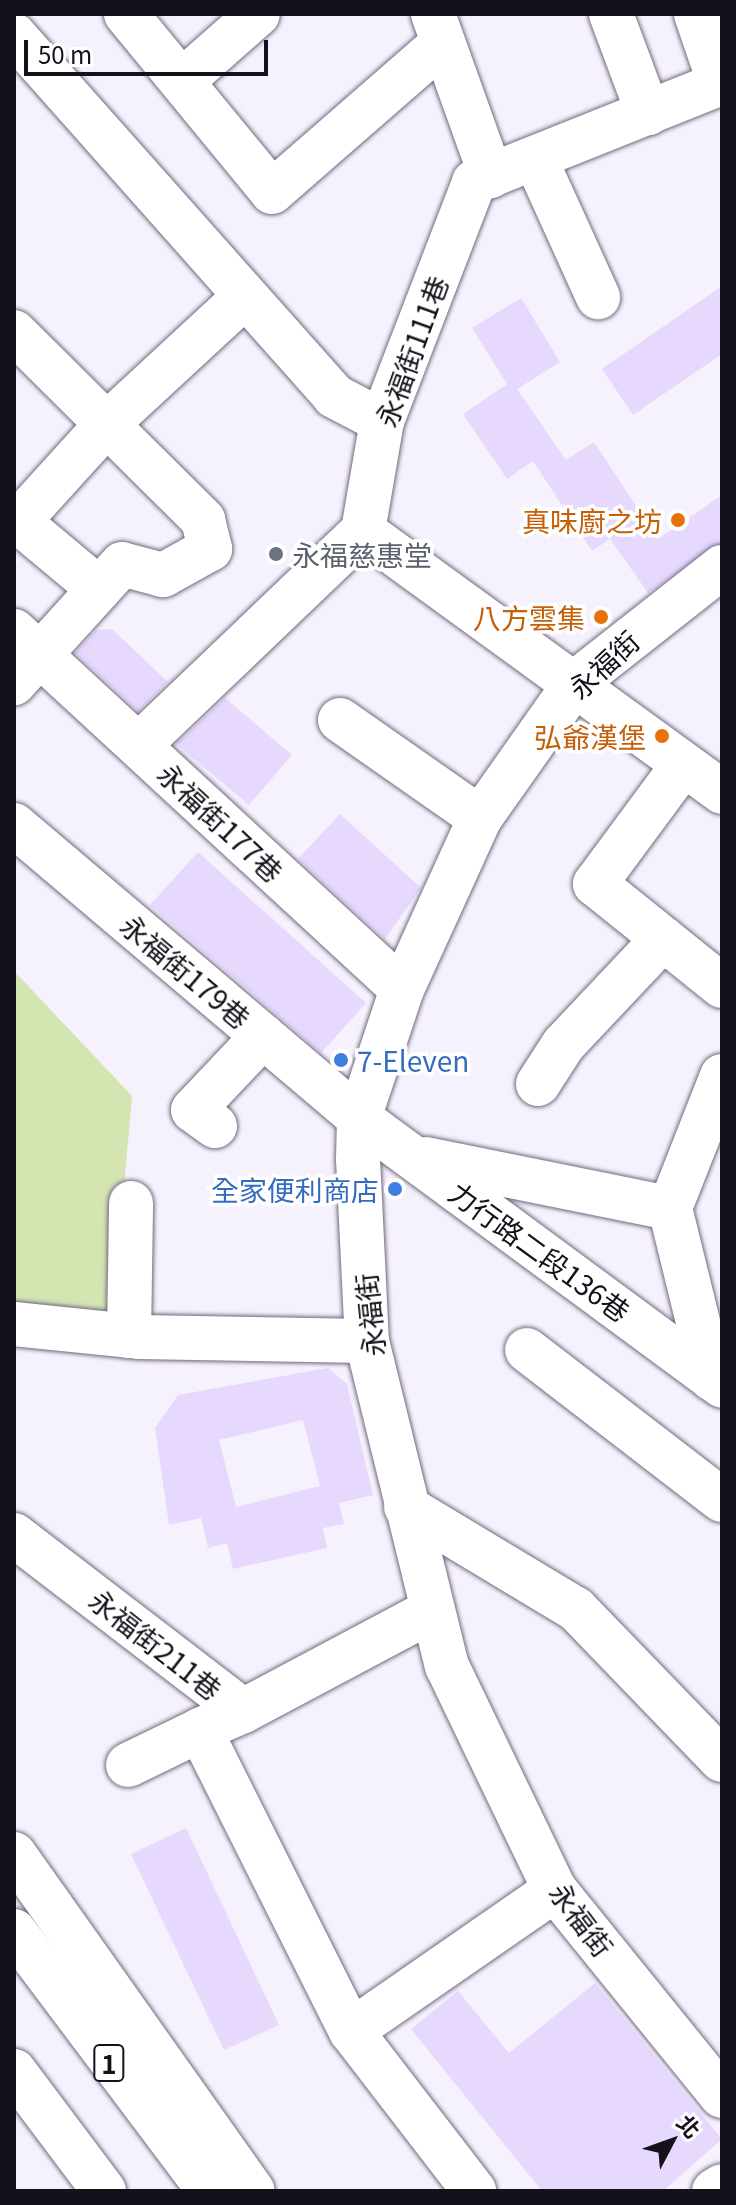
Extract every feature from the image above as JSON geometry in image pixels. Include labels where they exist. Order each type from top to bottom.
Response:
[{"type":"main road","points":[[126,14],[272,192],[438,29],[491,176]]},
{"type":"main road","points":[[182,81],[258,14]]},
{"type":"main road","points":[[611,14],[648,113]]},
{"type":"main road","points":[[696,14],[721,83]]},
{"type":"main road","points":[[14,35],[334,396],[382,421]]},
{"type":"main road","name":"永福街111巷","points":[[363,531],[382,421],[474,182],[721,83]]},
{"type":"main road","points":[[535,158],[598,297]]},
{"type":"main road","points":[[99,589],[16,520],[107,424],[245,296]]},
{"type":"main road","points":[[14,332],[203,520],[210,549],[163,575],[122,564],[99,589],[23,656],[140,744],[402,989]]},
{"type":"main road","points":[[140,744],[363,531],[576,682],[722,792]]},
{"type":"main road","name":"永福街","points":[[718,2082],[555,1890],[447,1666],[367,1341],[359,1118],[402,989],[480,818],[576,682],[722,567]]},
{"type":"main road","name":"永福街177巷","points":[[23,656],[402,989]]},
{"type":"main road","points":[[340,720],[480,818]]},
{"type":"main road","points":[[683,765],[595,884],[722,986]]},
{"type":"main road","name":"永福街179巷","points":[[14,825],[359,1118]]},
{"type":"main road","points":[[538,1084],[563,1045],[663,939]]},
{"type":"main road","points":[[215,1126],[193,1110],[263,1036]]},
{"type":"main road","points":[[717,1382],[670,1208],[722,1076]]},
{"type":"main road","name":"力行路二段136巷","points":[[359,1118],[717,1382]]},
{"type":"main road","points":[[412,1156],[670,1208]]},
{"type":"main road","points":[[129,1336],[131,1203]]},
{"type":"main road","points":[[14,1324],[129,1336],[367,1341]]},
{"type":"main road","points":[[527,1350],[722,1500]]},
{"type":"main road","points":[[406,1507],[576,1609],[722,1760]]},
{"type":"main road","name":"永福街211巷","points":[[14,1535],[243,1711],[431,1611]]},
{"type":"main road","points":[[128,1765],[243,1711]]},
{"type":"main road","points":[[200,1730],[351,2031],[474,2191]]},
{"type":"main road","points":[[14,1854],[230,2180]]},
{"type":"main road","points":[[351,2031],[555,1890]]},
{"type":"main road","name":"1","points":[[14,1931],[230,2180]]},
{"type":"main road","points":[[14,2071],[104,2191]]},
{"type":"main road","points":[[230,2180],[240,2150],[255,2153],[287,2191]]},
{"type":"main road","points":[[714,2191],[722,2186]]},
{"type":"green space","points":[[14,971],[132,1096],[113,1314],[14,1311]]},
{"type":"building","points":[[722,286],[722,354],[633,415],[602,369]]},
{"type":"building","points":[[521,298],[560,362],[517,389],[566,460],[594,442],[658,539],[722,495],[722,543],[648,593],[610,539],[592,551],[533,461],[507,479],[463,414],[507,384],[472,328]]},
{"type":"building","points":[[112,629],[168,682],[138,711],[75,653],[96,630]]},
{"type":"building","points":[[225,698],[292,755],[249,805],[176,744]]},
{"type":"building","points":[[340,814],[421,888],[385,939],[298,859]]},
{"type":"building","points":[[198,852],[366,1003],[321,1053],[150,905]]},
{"type":"building","points":[[328,1368],[347,1384],[373,1495],[339,1503],[344,1524],[323,1528],[327,1548],[233,1569],[227,1543],[208,1548],[201,1518],[169,1525],[155,1428],[178,1395]],"holes":[[[303,1420],[320,1486],[236,1507],[219,1440]]]},
{"type":"building","points":[[186,1828],[279,2025],[224,2050],[131,1854]]},
{"type":"building","points":[[595,1983],[722,2139],[663,2191],[542,2191],[411,2029],[458,1991],[509,2053]]},
{"type":"place","name":"真味廚之坊","points":[[678,520]]},
{"type":"place","name":"永福慈惠堂","points":[[276,554]]},
{"type":"place","name":"八方雲集","points":[[601,617]]},
{"type":"place","name":"弘爺漢堡","points":[[662,736]]},
{"type":"place","name":"7-Eleven","points":[[341,1060]]},
{"type":"place","name":"全家便利商店","points":[[395,1189]]}]
